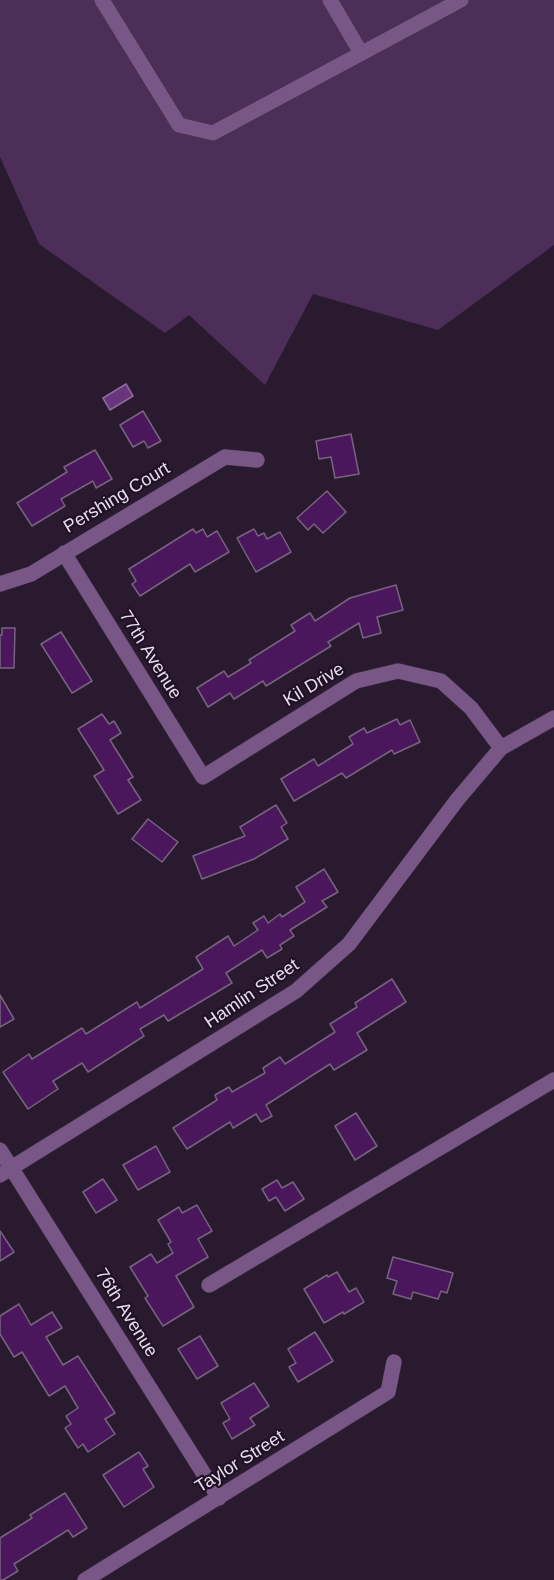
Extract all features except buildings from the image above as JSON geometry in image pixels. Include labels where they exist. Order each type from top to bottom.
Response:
[{"type":"street","points":[[102,0],[178,125],[213,133],[461,0]]},
{"type":"street","points":[[335,2],[362,53]]},
{"type":"street","name":"Pershing Court","points":[[0,585],[31,574],[225,457],[257,460]]},
{"type":"street","name":"77th Avenue","points":[[64,553],[203,777]]},
{"type":"street","name":"Kil Drive","points":[[203,777],[356,681],[398,671],[441,681],[471,708],[501,748]]},
{"type":"street","name":"Hamlin Street","points":[[6,1172],[296,991],[349,945],[457,800],[501,748],[554,718]]},
{"type":"street","points":[[208,1286],[554,1080]]},
{"type":"street","name":"76th Avenue","points":[[0,1150],[6,1172],[219,1497]]},
{"type":"street","name":"Taylor Street","points":[[85,1580],[388,1392],[394,1362]]},
{"type":"shaded area","points":[[0,0],[554,0],[554,245],[438,330],[313,294],[265,385],[189,315],[165,333],[39,244],[0,157]]},
{"type":"shaded area","points":[[126,384],[133,396],[110,410],[103,398]]}]
